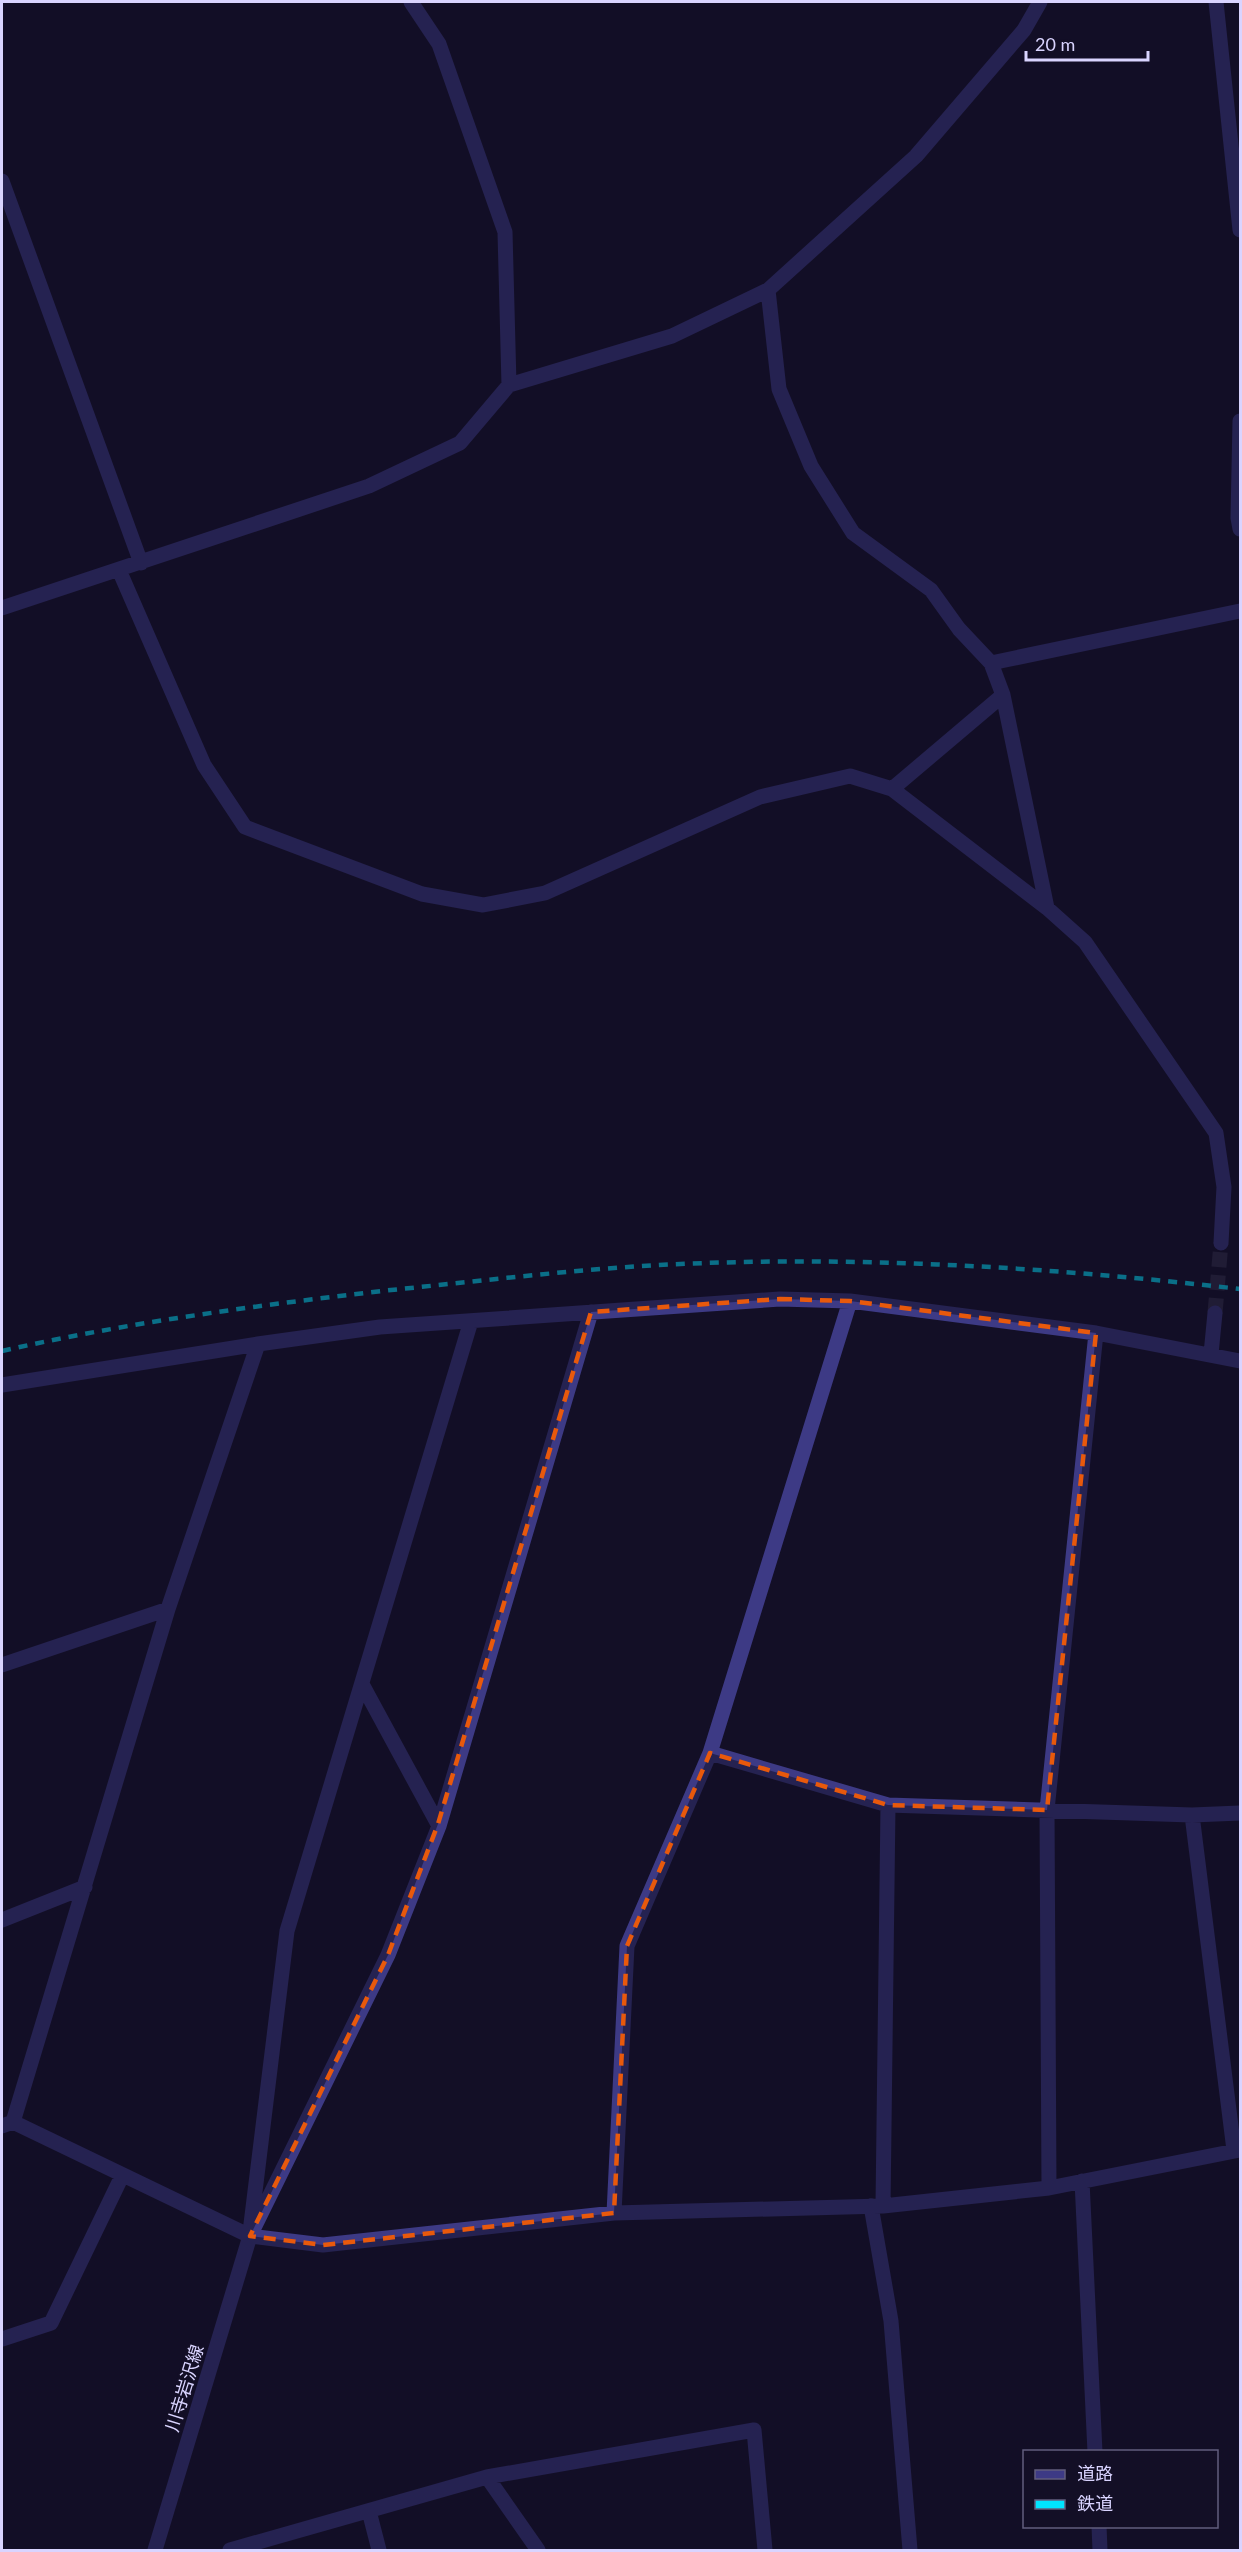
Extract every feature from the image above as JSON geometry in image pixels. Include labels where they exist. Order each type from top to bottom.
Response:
[{"type":"street","points":[[411,2],[439,44],[505,232],[509,385]]},
{"type":"street","points":[[2,608],[369,486],[460,443],[509,385],[672,336],[768,290],[916,156],[1024,30],[1040,2]]},
{"type":"street","points":[[1216,2],[1237,146],[1240,230]]},
{"type":"street","points":[[2,181],[141,563]]},
{"type":"street","points":[[768,290],[779,389],[811,466],[853,533],[931,590],[959,629],[992,663],[1003,695],[1047,908]]},
{"type":"street","points":[[1240,421],[1240,529]]},
{"type":"street","points":[[119,570],[204,765],[245,827],[422,894],[483,905],[545,893],[760,797],[850,776],[892,789],[1047,908],[1084,942],[1216,1133],[1224,1187],[1221,1243]]},
{"type":"street","points":[[992,663],[1240,611]]},
{"type":"street","points":[[892,789],[1003,695]]},
{"type":"street","points":[[2,1385],[380,1327],[780,1299],[850,1301],[1096,1333],[1240,1361]]},
{"type":"street","points":[[614,2213],[627,1946],[710,1754],[850,1301]]},
{"type":"street","points":[[250,2236],[388,1955],[439,1826],[591,1312]]},
{"type":"street","points":[[1211,1354],[1215,1313]]},
{"type":"street","points":[[250,2236],[287,1930],[471,1321]]},
{"type":"street","points":[[1049,2188],[1047,1810],[1096,1333]]},
{"type":"street","points":[[258,1344],[168,1608],[85,1887],[7,2124],[250,2236],[323,2245],[614,2213],[877,2206],[1049,2188],[1238,2150],[1192,1815]]},
{"type":"street","points":[[2,1665],[168,1608]]},
{"type":"street","points":[[362,1684],[439,1826]]},
{"type":"street","points":[[710,1754],[888,1805],[1192,1815],[1240,1813]]},
{"type":"street","points":[[888,1805],[877,2206],[891,2321],[910,2550]]},
{"type":"street","points":[[2,1920],[85,1887]]},
{"type":"street","points":[[2,2339],[51,2323],[122,2176]]},
{"type":"street","points":[[1082,2181],[1095,2450]]},
{"type":"street","name":"川寺岩沢線","points":[[155,2550],[250,2236]]},
{"type":"street","points":[[230,2550],[488,2477],[754,2430],[765,2550]]},
{"type":"street","points":[[488,2477],[538,2550]]},
{"type":"street","points":[[369,2511],[379,2550]]},
{"type":"street","points":[[1099,2528],[1100,2550]]},
{"type":"highlighted area","points":[[780,1299],[850,1301],[1096,1333],[1047,1810],[888,1805],[710,1753],[627,1946],[614,2213],[323,2245],[250,2236],[388,1955],[438,1824],[591,1312]]},
{"type":"tunnel","points":[[1215,1313],[1221,1243]]},
{"type":"railway","points":[[2,1351],[98,1331],[293,1302],[525,1276],[659,1265],[804,1261],[950,1265],[1096,1275],[1240,1289]]}]
